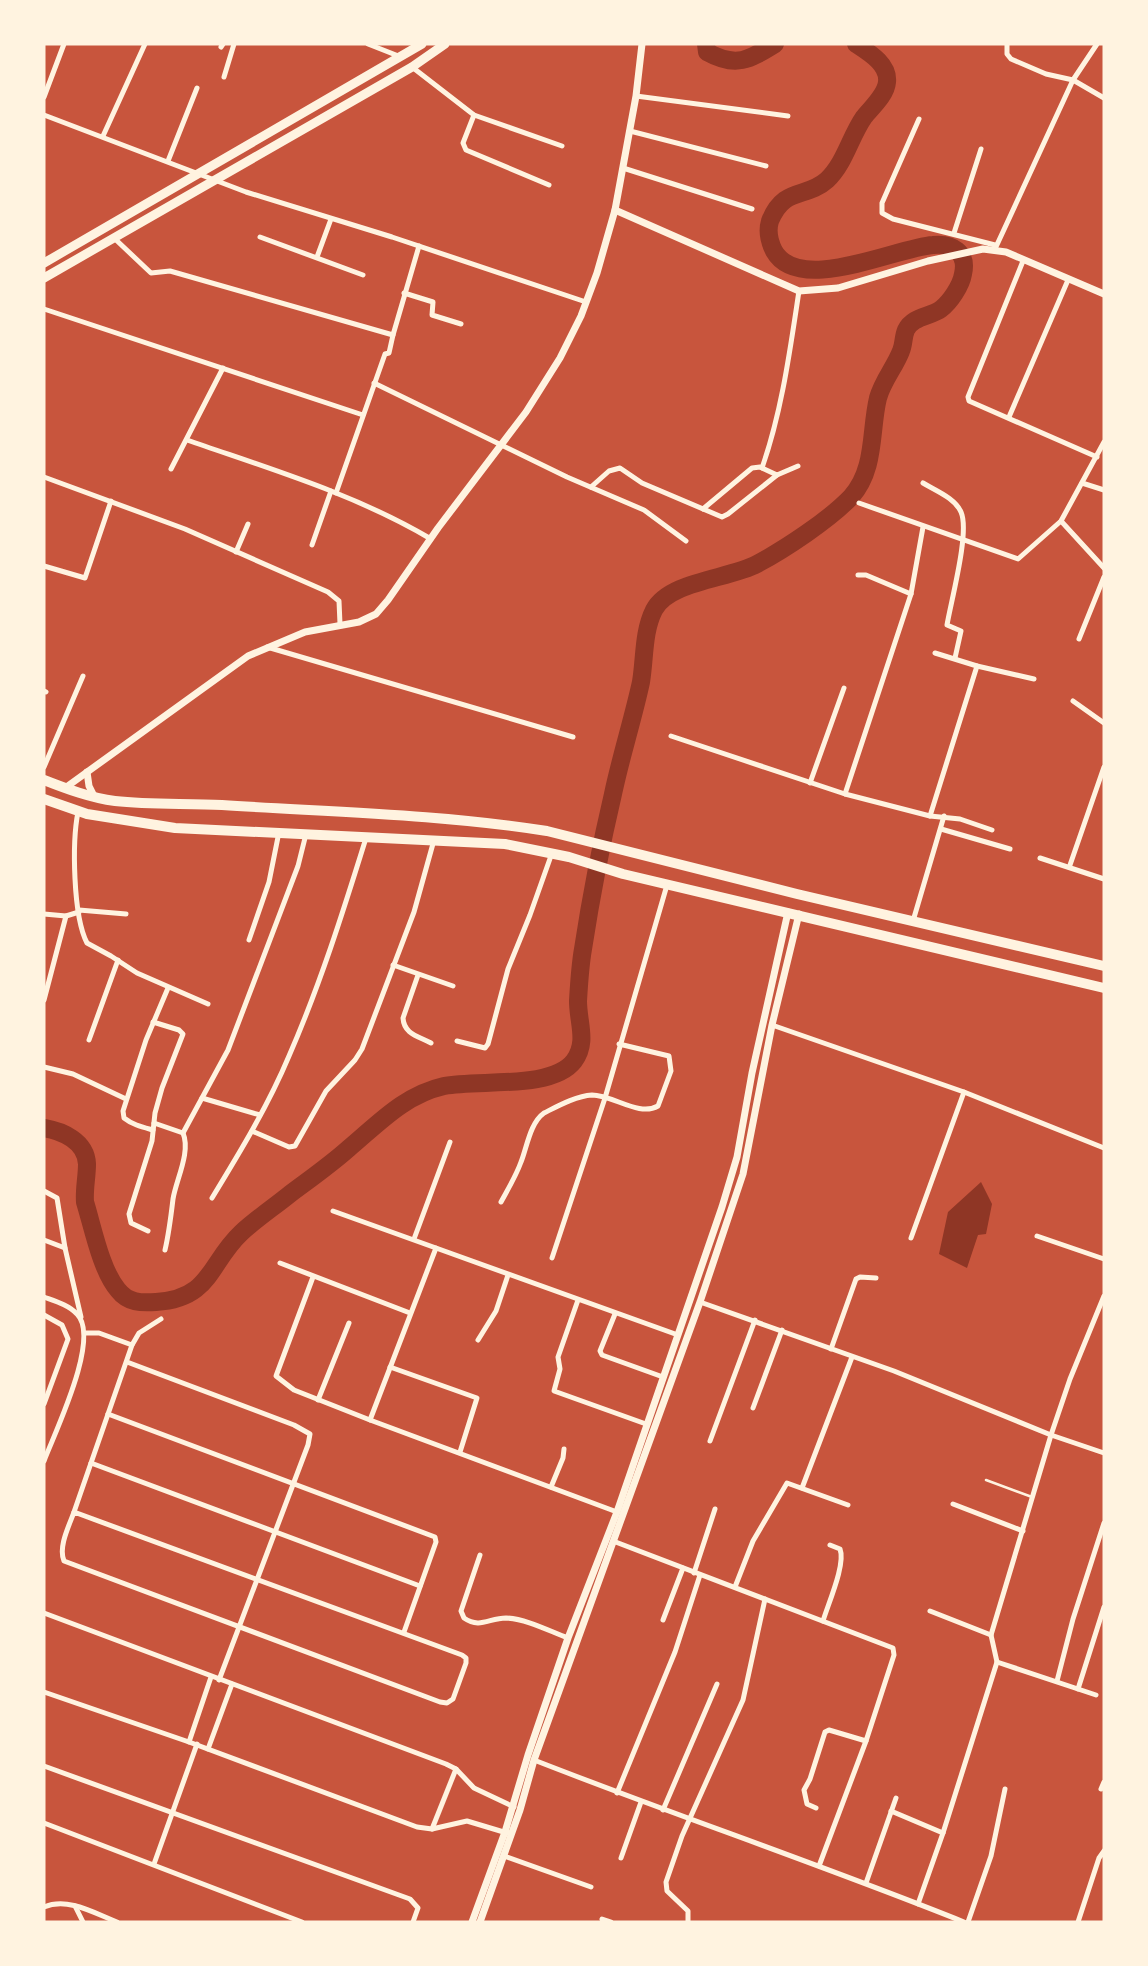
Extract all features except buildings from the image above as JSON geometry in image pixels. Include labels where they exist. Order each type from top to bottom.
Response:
[{"type":"highway","points":[[44,780],[116,801],[194,803],[509,825],[573,836],[1104,966]]},
{"type":"highway","points":[[44,800],[78,812],[175,828],[505,844],[552,853],[667,885],[1104,988]]},
{"type":"highway","points":[[505,844],[509,825]]},
{"type":"main road","points":[[44,263],[422,44]]},
{"type":"main road","points":[[44,278],[412,67],[444,44]]},
{"type":"street","points":[[44,97],[64,44]]},
{"type":"street","points":[[103,136],[145,44]]},
{"type":"street","points":[[224,77],[234,44]]},
{"type":"street","points":[[368,44],[401,58]]},
{"type":"street","points":[[65,788],[230,668],[267,647],[305,632],[359,622],[376,614],[502,444],[560,358],[586,302],[615,210],[636,96],[642,44]]},
{"type":"street","points":[[1007,44],[1007,54],[1012,59],[1046,74],[1073,80],[1104,98]]},
{"type":"street","points":[[995,247],[1073,80],[1097,44]]},
{"type":"street","points":[[412,67],[474,115],[562,146]]},
{"type":"street","points":[[168,161],[197,88]]},
{"type":"street","points":[[636,96],[788,116]]},
{"type":"street","points":[[44,115],[215,181],[586,302]]},
{"type":"street","points":[[474,115],[463,143],[466,150],[549,185]]},
{"type":"street","points":[[919,119],[881,210],[883,215],[954,233],[995,247],[1104,294]]},
{"type":"street","points":[[630,131],[766,166]]},
{"type":"street","points":[[954,233],[981,149]]},
{"type":"street","points":[[623,168],[752,209]]},
{"type":"street","points":[[615,210],[799,291],[838,288],[929,261],[995,247]]},
{"type":"street","points":[[317,257],[331,219]]},
{"type":"street","points":[[260,237],[363,275]]},
{"type":"street","points":[[114,238],[151,273],[167,270],[393,335]]},
{"type":"street","points":[[312,545],[385,354],[389,353],[419,246]]},
{"type":"street","points":[[1023,261],[968,397],[973,404],[1009,417],[1097,457]]},
{"type":"street","points":[[1009,417],[1069,280]]},
{"type":"street","points":[[762,468],[785,377],[799,291]]},
{"type":"street","points":[[404,293],[433,302],[432,315],[461,324]]},
{"type":"street","points":[[44,309],[363,415]]},
{"type":"street","points":[[171,469],[223,368]]},
{"type":"street","points":[[374,383],[590,487],[644,510],[686,541]]},
{"type":"street","points":[[187,440],[334,492],[404,523],[430,539]]},
{"type":"street","points":[[859,503],[1018,559],[1061,521],[1104,442]]},
{"type":"street","points":[[590,487],[609,471],[620,468],[642,483],[719,516],[726,516],[776,475],[798,466]]},
{"type":"street","points":[[703,509],[756,467],[776,475]]},
{"type":"street","points":[[44,477],[184,529],[334,595],[340,605],[340,624]]},
{"type":"street","points":[[923,483],[947,497],[961,512],[963,540],[947,625],[961,631],[955,658]]},
{"type":"street","points":[[1082,483],[1104,490]]},
{"type":"street","points":[[44,566],[85,578],[111,501]]},
{"type":"street","points":[[1061,521],[1104,568]]},
{"type":"street","points":[[236,552],[248,524]]},
{"type":"street","points":[[845,794],[911,594],[923,527]]},
{"type":"street","points":[[858,575],[866,575],[911,594]]},
{"type":"street","points":[[1079,639],[1104,577]]},
{"type":"street","points":[[267,647],[573,737]]},
{"type":"street","points":[[935,653],[1034,679]]},
{"type":"street","points":[[930,816],[977,666]]},
{"type":"street","points":[[44,767],[83,676]]},
{"type":"street","points":[[810,783],[844,688]]},
{"type":"street","points":[[1073,701],[1104,723]]},
{"type":"street","points":[[671,736],[845,794],[930,816],[960,819],[992,830]]},
{"type":"street","points":[[1070,865],[1104,767]]},
{"type":"street","points":[[88,772],[89,786],[95,797]]},
{"type":"street","points":[[78,812],[74,860],[79,911],[87,943],[137,973],[208,1004]]},
{"type":"street","points":[[913,921],[944,816]]},
{"type":"street","points":[[941,828],[1010,849]]},
{"type":"street","points":[[249,940],[269,882],[279,832]]},
{"type":"street","points":[[165,1250],[173,1198],[185,1151],[183,1133],[228,1049],[298,866],[306,834]]},
{"type":"street","points":[[212,1198],[252,1131],[289,1058],[328,957],[366,838]]},
{"type":"street","points":[[252,1131],[289,1147],[295,1146],[326,1091],[362,1049],[414,912],[434,840]]},
{"type":"street","points":[[457,1041],[479,1048],[485,1048],[488,1044],[508,969],[552,853]]},
{"type":"street","points":[[1040,858],[1104,879]]},
{"type":"street","points":[[552,1258],[605,1098],[667,885]]},
{"type":"street","points":[[44,914],[66,916],[79,911],[126,914]]},
{"type":"street","points":[[517,1808],[528,1755],[568,1638],[617,1512],[737,1157],[752,1073],[788,912]]},
{"type":"street","points":[[472,1922],[508,1833],[700,1302],[743,1174],[772,1025],[799,914]]},
{"type":"street","points":[[44,1000],[66,916]]},
{"type":"street","points":[[89,1040],[118,960]]},
{"type":"street","points":[[393,965],[453,986]]},
{"type":"street","points":[[418,975],[403,1024],[409,1032],[431,1042]]},
{"type":"street","points":[[168,988],[126,1099],[124,1118],[135,1125],[183,1133]]},
{"type":"street","points":[[148,1231],[131,1223],[129,1218],[133,1195],[154,1127],[162,1088],[183,1034],[179,1030],[153,1022]]},
{"type":"street","points":[[772,1025],[964,1092],[1104,1148]]},
{"type":"street","points":[[502,1202],[521,1164],[539,1116],[592,1095],[634,1107],[655,1109],[671,1070],[669,1056],[619,1044]]},
{"type":"street","points":[[44,1067],[73,1074],[126,1099]]},
{"type":"street","points":[[911,1238],[964,1092]]},
{"type":"street","points":[[202,1098],[260,1115]]},
{"type":"street","points":[[414,1239],[450,1142]]},
{"type":"street","points":[[44,1191],[57,1198],[65,1248],[86,1333],[80,1366],[46,1448],[44,1461]]},
{"type":"street","points":[[334,1211],[678,1335]]},
{"type":"street","points":[[1037,1236],[1104,1259]]},
{"type":"street","points":[[44,1240],[65,1248]]},
{"type":"street","points":[[370,1420],[436,1248]]},
{"type":"street","points":[[280,1263],[410,1313]]},
{"type":"street","points":[[478,1340],[496,1311],[508,1275]]},
{"type":"street","points":[[313,1277],[276,1376],[281,1382],[318,1400],[617,1512]]},
{"type":"street","points":[[831,1349],[856,1279],[876,1278]]},
{"type":"street","points":[[918,1904],[997,1662],[991,1634],[1051,1435],[1070,1379],[1104,1296]]},
{"type":"street","points":[[44,1297],[77,1314],[83,1322]]},
{"type":"street","points":[[578,1300],[558,1357],[559,1369],[554,1391],[646,1424]]},
{"type":"street","points":[[700,1302],[782,1329],[1051,1435],[1104,1453]]},
{"type":"street","points":[[615,1314],[600,1351],[602,1355],[663,1377]]},
{"type":"street","points":[[44,1315],[62,1325],[68,1339],[44,1404]]},
{"type":"street","points":[[62,1559],[62,1548],[132,1345],[139,1333],[162,1320]]},
{"type":"street","points":[[709,1441],[755,1320]]},
{"type":"street","points":[[318,1400],[349,1323]]},
{"type":"street","points":[[753,1408],[782,1329]]},
{"type":"street","points":[[86,1333],[99,1333],[132,1345]]},
{"type":"street","points":[[803,1488],[852,1357]]},
{"type":"street","points":[[127,1362],[304,1429],[310,1434],[219,1680]]},
{"type":"street","points":[[390,1367],[477,1398],[460,1452]]},
{"type":"street","points":[[108,1414],[435,1537],[436,1542],[404,1632]]},
{"type":"street","points":[[551,1487],[564,1449]]},
{"type":"street","points":[[91,1463],[420,1586]]},
{"type":"street","points":[[735,1587],[753,1541],[785,1485],[790,1483],[848,1505]]},
{"type":"street","points":[[953,1504],[1023,1531]]},
{"type":"street","points":[[617,1793],[675,1652],[715,1509]]},
{"type":"street","points":[[53,1556],[440,1702],[453,1699],[466,1658],[404,1632],[74,1512]]},
{"type":"street","points":[[1057,1681],[1073,1619],[1104,1523]]},
{"type":"street","points":[[613,1541],[893,1648],[894,1655],[866,1741],[819,1866]]},
{"type":"street","points":[[823,1620],[839,1573],[842,1553],[840,1549],[830,1545]]},
{"type":"street","points":[[480,1555],[461,1611],[464,1618],[475,1624],[509,1618],[568,1638]]},
{"type":"street","points":[[663,1620],[683,1568]]},
{"type":"street","points":[[688,1922],[687,1909],[670,1895],[666,1886],[673,1858],[743,1700],[765,1599]]},
{"type":"street","points":[[1078,1689],[1104,1607]]},
{"type":"street","points":[[930,1611],[991,1634]]},
{"type":"street","points":[[44,1613],[446,1763],[456,1769],[474,1788],[517,1808]]},
{"type":"street","points":[[997,1662],[1096,1695]]},
{"type":"street","points":[[189,1742],[211,1677]]},
{"type":"street","points":[[208,1749],[232,1684]]},
{"type":"street","points":[[663,1810],[717,1684]]},
{"type":"street","points":[[44,1692],[197,1744],[406,1823],[432,1829],[467,1821],[508,1833]]},
{"type":"street","points":[[816,1808],[807,1804],[804,1790],[825,1732],[829,1730],[866,1741]]},
{"type":"street","points":[[154,1864],[197,1744]]},
{"type":"street","points":[[534,1760],[966,1922],[987,1871],[1005,1789]]},
{"type":"street","points":[[44,1766],[410,1899],[418,1908],[413,1922]]},
{"type":"street","points":[[432,1829],[456,1769]]},
{"type":"street","points":[[1101,1789],[1104,1782]]},
{"type":"street","points":[[869,1884],[896,1798]]},
{"type":"street","points":[[621,1858],[641,1802]]},
{"type":"street","points":[[891,1811],[943,1833]]},
{"type":"street","points":[[44,1823],[302,1922]]},
{"type":"street","points":[[480,1922],[504,1856],[508,1833]]},
{"type":"street","points":[[1078,1922],[1099,1858],[1104,1851]]},
{"type":"street","points":[[504,1856],[591,1887]]},
{"type":"street","points":[[44,1908],[59,1902],[117,1922]]},
{"type":"street","points":[[75,1906],[83,1922]]},
{"type":"street","points":[[602,1919],[611,1922]]},
{"type":"lane","points":[[986,1480],[1033,1498]]},
{"type":"shaded area","points":[[981,1182],[992,1204],[986,1234],[978,1235],[967,1268],[939,1254],[948,1212]]},
{"type":"waterway","points":[[706,44],[707,52],[734,61],[750,58],[775,44]]},
{"type":"waterway","points":[[44,1128],[72,1138],[86,1156],[85,1202],[98,1248],[112,1282],[130,1300],[156,1302],[174,1299],[199,1287],[230,1244],[247,1228],[392,1112],[416,1096],[458,1084],[532,1080],[563,1070],[574,1061],[581,1047],[578,995],[589,910],[600,852],[641,682],[650,618],[662,600],[672,593],[757,564],[819,524],[851,497],[865,474],[878,398],[901,351],[906,330],[913,322],[937,312],[944,306],[962,279],[963,260],[952,247],[933,245],[849,266],[825,269],[804,269],[786,263],[772,247],[769,229],[776,210],[782,202],[827,180],[838,166],[864,117],[884,92],[887,82],[885,70],[877,59],[856,44]]}]
